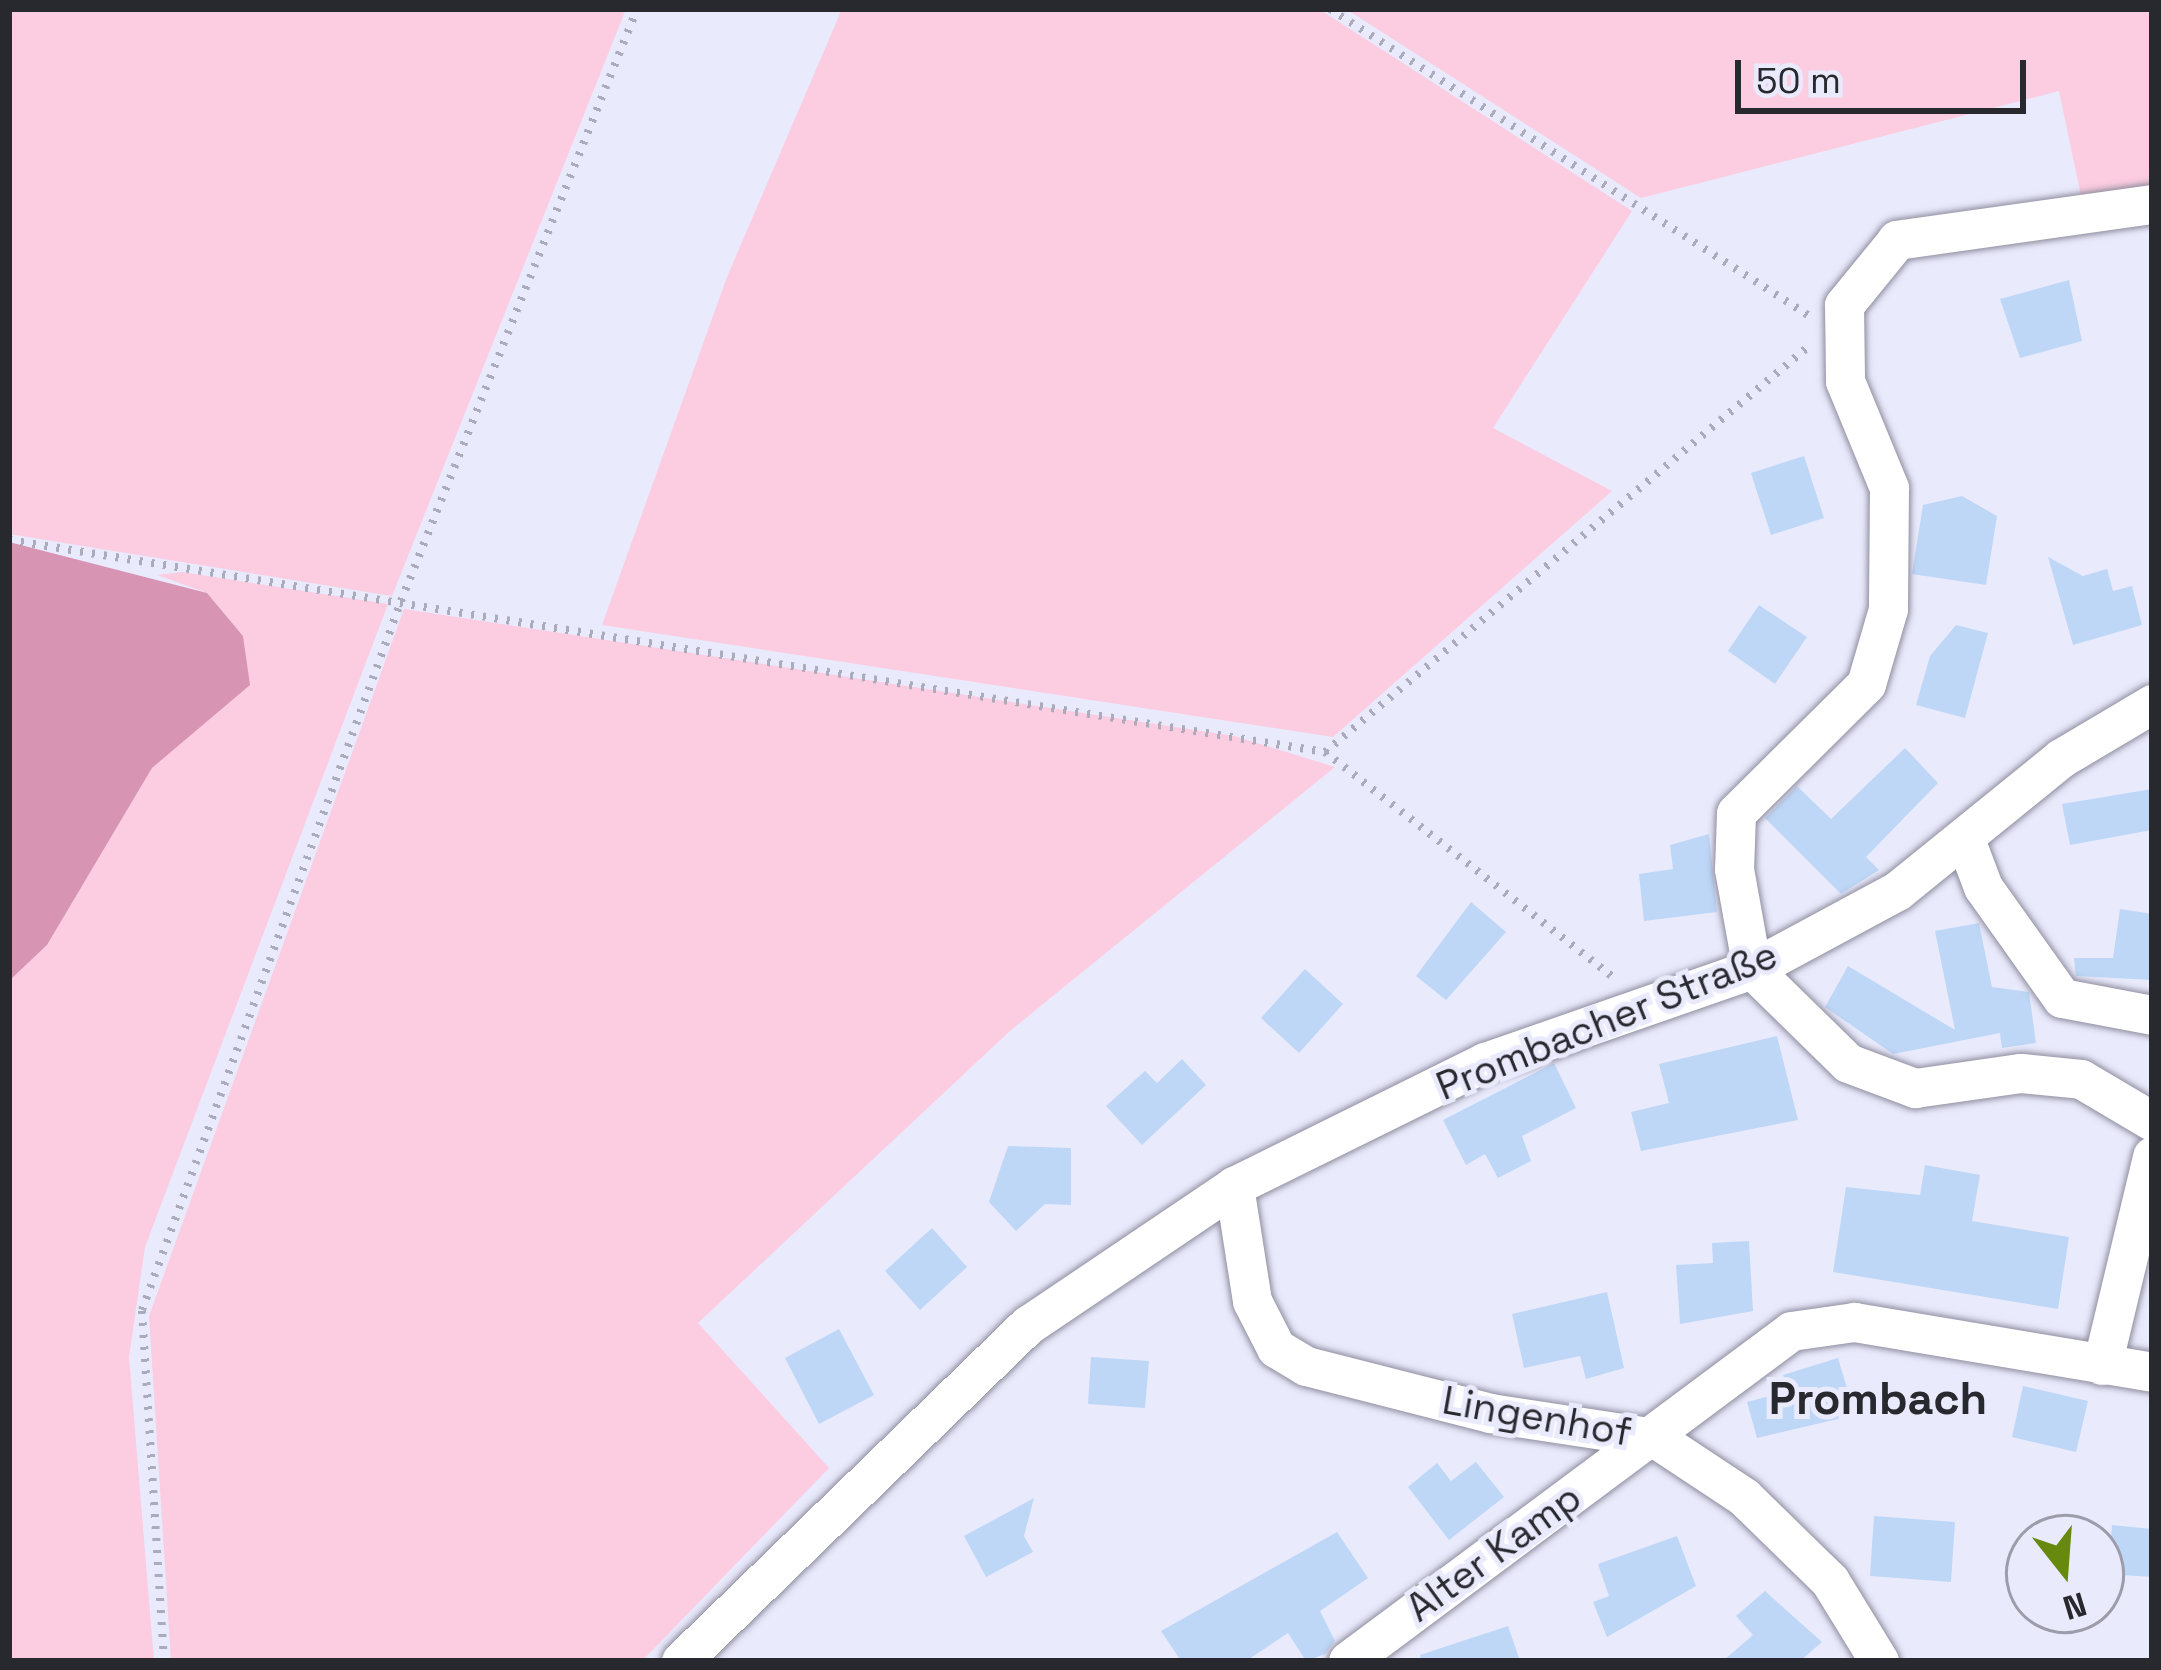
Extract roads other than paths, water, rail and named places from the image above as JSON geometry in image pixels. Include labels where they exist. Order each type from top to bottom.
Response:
[{"type":"street","points":[[2152,204],[1897,240],[1844,305],[1845,381],[1889,488],[1888,609],[1866,684],[1736,813],[1736,922],[1752,969],[1848,1063],[1915,1088],[2021,1073],[2081,1079],[2152,1121]]},
{"type":"street","name":"Prombacher Straße","points":[[681,1661],[1028,1325],[1234,1186],[1485,1062],[1752,969],[1966,842],[2060,758],[2152,704]]},
{"type":"street","points":[[1966,842],[1983,887],[2062,998],[2152,1015]]},
{"type":"street","points":[[2102,1365],[2140,1269],[2152,1156]]},
{"type":"street","name":"Lingenhof","points":[[1234,1186],[1252,1301],[1276,1348],[1306,1366],[1490,1413],[1655,1438],[1744,1497],[1816,1567],[1879,1661]]},
{"type":"street","name":"Alter Kamp","points":[[1348,1661],[1655,1438],[1791,1331],[1853,1322],[2152,1372]]},
{"type":"district","name":"Prombach","points":[[1878,1399]]}]
